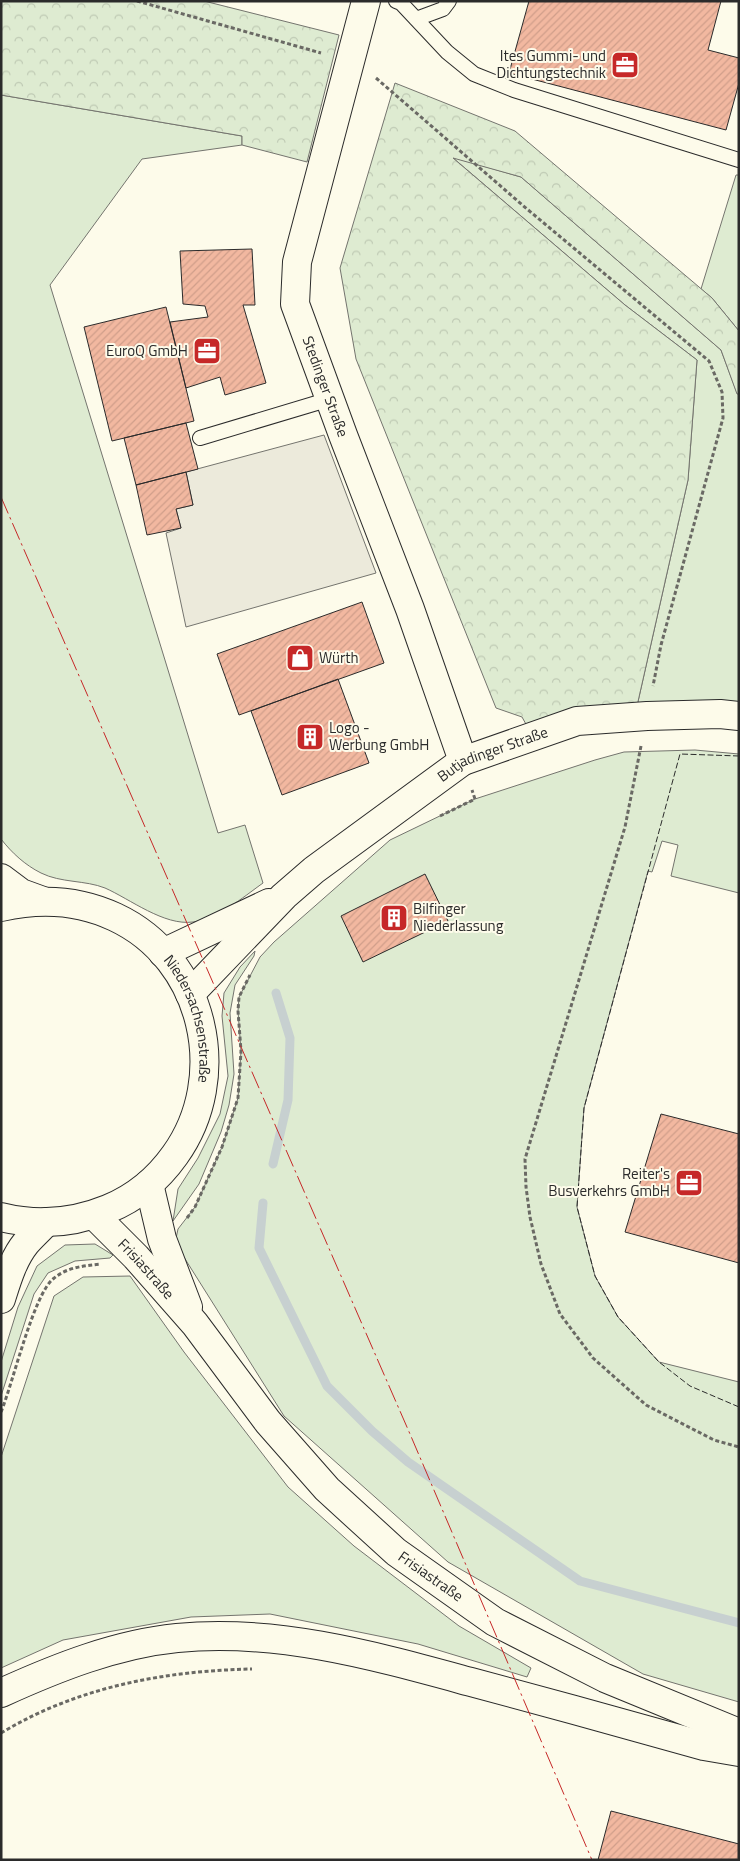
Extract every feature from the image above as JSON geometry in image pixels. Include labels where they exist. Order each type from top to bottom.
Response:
[{"type":"main road","name":"Stedinger Straße","points":[[366,1],[297,262],[296,304],[410,609],[463,762]]},
{"type":"main road","name":"Butjadinger Straße","points":[[190,994],[284,896],[314,870],[463,762],[577,721],[647,716],[720,714],[739,716]]},
{"type":"main road","name":"Niedersachsenstraße","points":[[1,878],[21,893],[43,901]]},
{"type":"main road","name":"Butjadinger Straße","points":[[163,953],[284,896]]},
{"type":"main road","name":"Niedersachsenstraße","points":[[1,907],[43,901],[62,902],[88,907],[116,918],[136,930],[163,953],[174,966],[198,1012],[205,1046],[203,1087],[199,1107],[183,1144],[169,1164],[149,1184],[124,1203],[94,1215],[73,1220],[26,1222],[1,1216]]},
{"type":"main road","name":"Frisiastraße","points":[[149,1184],[162,1239],[195,1324]]},
{"type":"main road","name":"Frisiastraße","points":[[94,1215],[136,1256],[195,1324],[268,1422],[327,1488],[396,1552],[495,1622],[605,1678],[739,1733]]},
{"type":"main road","points":[[1,1298],[13,1266],[24,1245],[46,1222]]},
{"type":"main road","points":[[1,1693],[68,1665],[128,1647],[175,1638],[202,1636],[255,1638],[322,1645],[392,1661],[704,1746],[739,1752]]},
{"type":"lane","points":[[396,1],[401,3],[447,52],[474,74],[514,90],[739,160]]},
{"type":"lane","points":[[416,19],[443,9],[449,1]]},
{"type":"lane","points":[[200,438],[330,399]]},
{"type":"path","points":[[138,1],[360,64],[527,209],[709,361],[722,392],[723,418],[661,645],[624,827],[525,1159],[530,1217],[541,1264],[560,1314],[593,1358],[646,1405],[714,1440],[739,1448]]},
{"type":"path","points":[[1,1733],[22,1721],[74,1698],[137,1680],[229,1669],[257,1668]]},
{"type":"green space","points":[[1,1],[204,1],[339,35],[307,162],[242,145],[242,136],[1,95]]},
{"type":"green space","points":[[395,83],[515,131],[712,298],[739,331],[739,394],[737,394],[721,350],[521,177],[453,158],[625,305],[697,360],[688,480],[637,706],[527,726],[522,717],[496,708],[356,359],[340,268]]},
{"type":"green space","points":[[1,95],[242,136],[242,145],[142,159],[50,285],[218,833],[245,825],[263,883],[230,907],[203,920],[182,922],[171,920],[148,911],[97,885],[65,880],[41,873],[14,854],[1,839]]},
{"type":"green space","points":[[452,157],[521,177],[721,350],[739,394],[739,705],[637,706],[688,480],[697,360],[625,305]]},
{"type":"green space","points":[[736,175],[739,175],[739,331],[712,298],[701,289]]},
{"type":"green space","points":[[695,750],[739,754],[739,893],[671,876],[678,845],[662,841],[652,872],[648,871],[584,1108],[577,1207],[595,1276],[618,1317],[659,1362],[739,1382],[739,1702],[643,1674],[448,1562],[284,1416],[175,1243],[178,1229],[195,1207],[222,1147],[238,1098],[241,1051],[238,1011],[239,997],[260,957],[274,942],[390,840],[475,799],[624,752]]},
{"type":"green space","points":[[255,951],[254,956],[235,985],[230,1013],[234,1074],[229,1105],[221,1132],[199,1184],[173,1221],[178,1189],[198,1158],[220,1114],[228,1076],[222,1016],[224,993],[240,967]]},
{"type":"green space","points":[[95,1244],[113,1255],[110,1258],[75,1261],[48,1273],[34,1294],[1,1396],[1,1362],[18,1307],[37,1266],[65,1245]]},
{"type":"green space","points":[[130,1276],[184,1352],[288,1487],[354,1546],[459,1626],[531,1668],[527,1677],[418,1644],[270,1614],[191,1617],[63,1640],[1,1668],[1,1457],[54,1296],[83,1277]]},
{"type":"shaded area","points":[[324,435],[376,573],[186,627],[166,533],[181,528],[176,509],[193,505],[186,472]]},
{"type":"building","name":"Ites Gummi- und Dichtungstechnik","points":[[529,1],[721,1],[708,50],[739,58],[739,83],[726,130],[509,73]]},
{"type":"building","points":[[252,249],[255,305],[243,305],[266,383],[225,395],[220,377],[186,388],[170,322],[208,317],[205,306],[183,304],[180,251]]},
{"type":"building","points":[[166,307],[194,421],[112,441],[84,327]]},
{"type":"building","points":[[186,423],[198,469],[136,485],[124,438]]},
{"type":"building","points":[[186,472],[193,505],[176,509],[181,528],[147,535],[136,485]]},
{"type":"building","name":"Würth","points":[[362,602],[384,663],[239,715],[217,654]]},
{"type":"building","name":"Logo - Werbung GmbH","points":[[338,679],[369,763],[282,795],[251,711]]},
{"type":"building","name":"Bilfinger Niederlassung","points":[[425,874],[448,921],[363,962],[341,916]]},
{"type":"building","name":"Reiter's Busverkehrs GmbH","points":[[661,1114],[739,1134],[739,1263],[625,1232]]},
{"type":"building","points":[[611,1811],[739,1844],[739,1860],[598,1860]]},
{"type":"waterway","points":[[273,1164],[288,1100],[290,1038],[276,993]]},
{"type":"waterway","points":[[263,1203],[259,1248],[327,1386],[372,1431],[408,1462],[580,1581],[739,1623]]},
{"type":"fence","points":[[739,756],[680,754],[584,1108],[577,1207],[595,1276],[618,1317],[659,1362],[690,1386],[739,1407]]},
{"type":"power","points":[[1,497],[410,1434],[592,1860]]},
{"type":"place","name":"Ites Gummi- und Dichtungstechnik","points":[[625,65]]},
{"type":"place","name":"EuroQ GmbH","points":[[207,351]]},
{"type":"place","name":"Würth","points":[[300,658]]},
{"type":"place","name":"Logo - Werbung GmbH","points":[[310,737]]},
{"type":"place","name":"Bilfinger Niederlassung","points":[[394,918]]},
{"type":"place","name":"Reiter's Busverkehrs GmbH","points":[[689,1183]]}]
